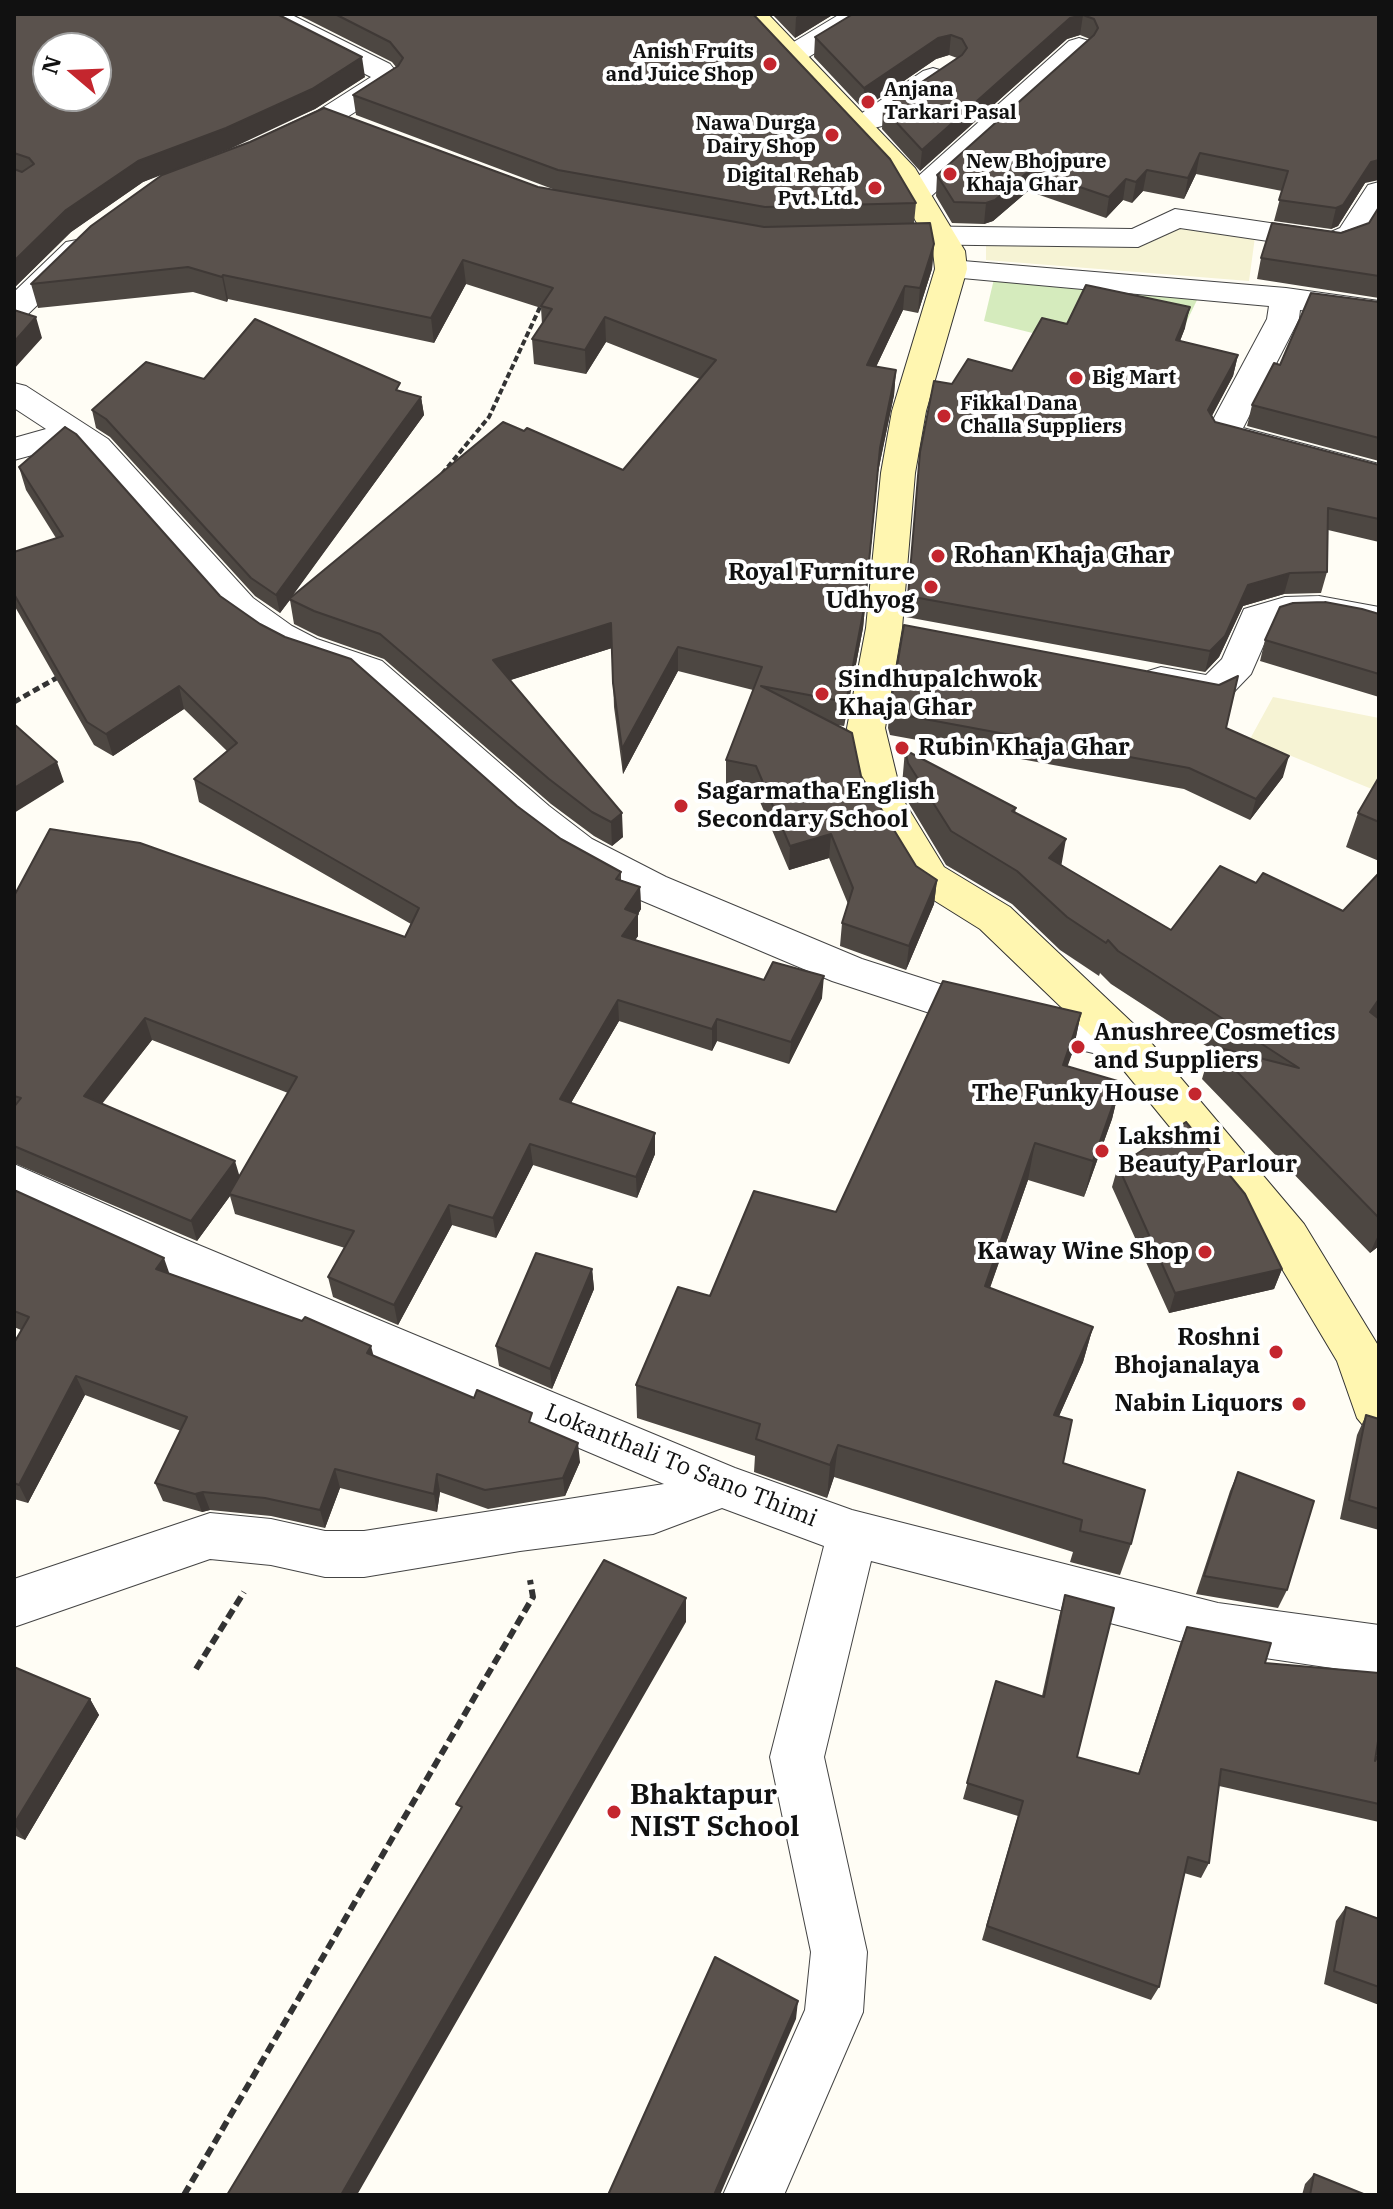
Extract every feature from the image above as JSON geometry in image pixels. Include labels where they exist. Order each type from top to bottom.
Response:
[{"type":"main road","points":[[752,14],[904,174],[946,252],[909,411],[898,473],[899,631],[866,728],[882,799],[930,878],[995,918],[1127,1044],[1288,1238],[1359,1355],[1374,1403],[1379,1409]]},
{"type":"street","points":[[256,151],[326,118],[388,79],[380,70],[268,14]]},
{"type":"street","points":[[792,55],[860,14]]},
{"type":"street","points":[[916,194],[1079,47]]},
{"type":"street","points":[[858,123],[872,120],[948,67]]},
{"type":"street","points":[[326,118],[355,129]]},
{"type":"street","points":[[946,252],[1138,238],[1175,218],[1336,242],[1351,234],[1379,191]]},
{"type":"street","points":[[1143,236],[1164,203]]},
{"type":"street","points":[[14,310],[94,234]]},
{"type":"street","points":[[864,236],[946,252],[1379,311]]},
{"type":"street","points":[[1286,298],[1283,319],[1223,433],[1379,475]]},
{"type":"street","points":[[14,393],[96,447],[240,607],[279,635],[304,648],[369,670],[535,816],[578,849],[652,888],[847,970],[945,1002],[1127,1044]]},
{"type":"street","points":[[14,449],[76,432]]},
{"type":"street","points":[[1125,673],[1214,690],[1238,665],[1257,618],[1285,609],[1319,608],[1379,619]]},
{"type":"street","name":"Lokanthali To Sano Thimi","points":[[14,1182],[161,1250],[722,1486],[852,1533],[1218,1627],[1379,1650]]},
{"type":"street","points":[[14,1603],[210,1536],[271,1542],[325,1554],[364,1554],[520,1528],[653,1511],[722,1486]]},
{"type":"street","points":[[753,2195],[834,2012],[839,1952],[797,1757],[852,1533]]},
{"type":"path","points":[[437,483],[450,462],[489,417],[538,308],[546,300]]},
{"type":"path","points":[[14,702],[64,674]]},
{"type":"path","points":[[184,2195],[533,1597],[520,1528]]},
{"type":"path","points":[[196,1669],[230,1618],[271,1542]]},
{"type":"shaded area","points":[[1179,223],[1255,237],[1249,281],[986,260],[986,242],[1144,245]]},
{"type":"shaded area","points":[[1273,697],[1379,718],[1379,792],[1250,739]]},
{"type":"green space","points":[[994,279],[1170,294],[1197,300],[1171,354],[1154,363],[984,321]]},
{"type":"building","points":[[14,14],[277,14],[362,57],[312,89],[226,128],[138,161],[66,210],[14,261],[14,169],[22,172],[34,164],[29,158],[14,153]]},
{"type":"building","points":[[335,14],[753,14],[890,159],[916,203],[765,207],[558,170],[353,95],[398,66],[403,58],[390,42]]},
{"type":"building","points":[[853,14],[1379,14],[1379,160],[1371,162],[1343,205],[1336,208],[1279,200],[1288,171],[1200,153],[1188,178],[1147,170],[1136,182],[1126,179],[1109,197],[1030,170],[995,200],[986,203],[954,202],[937,175],[1094,35],[1098,28],[1094,19],[1083,15],[1070,18],[922,150],[883,108],[962,55],[967,48],[962,39],[951,35],[938,38],[864,88],[815,37]]},
{"type":"building","points":[[324,108],[538,187],[764,227],[930,223],[934,244],[920,288],[905,286],[867,365],[896,370],[880,448],[865,603],[846,702],[761,686],[852,733],[861,776],[916,866],[937,880],[909,946],[842,923],[853,888],[831,834],[790,846],[756,766],[726,760],[762,667],[678,647],[622,749],[613,683],[611,623],[493,660],[622,813],[611,822],[592,812],[549,779],[380,634],[289,599],[503,422],[524,431],[527,428],[623,470],[716,360],[605,317],[585,350],[532,339],[552,309],[541,306],[553,288],[463,260],[431,318],[222,277],[188,267],[31,284],[91,226],[162,175],[250,142]]},
{"type":"building","points":[[1379,207],[1379,276],[1261,258],[1272,223],[1341,233],[1369,223]]},
{"type":"building","points":[[1086,285],[1190,307],[1176,340],[1238,355],[1208,410],[1215,422],[1379,465],[1379,519],[1328,508],[1327,572],[1290,573],[1248,585],[1225,636],[1210,651],[908,596],[920,452],[934,381],[952,384],[968,359],[1012,371],[1042,318],[1067,324]]},
{"type":"building","points":[[1311,293],[1379,302],[1379,438],[1252,405],[1274,363],[1280,365]]},
{"type":"building","points":[[14,310],[36,317],[14,342]]},
{"type":"building","points":[[255,319],[400,383],[396,390],[421,397],[276,595],[251,578],[106,419],[92,410],[146,362],[204,379]]},
{"type":"building","points":[[65,427],[76,434],[220,596],[285,637],[351,659],[517,806],[561,839],[621,872],[616,879],[640,887],[625,909],[638,914],[622,936],[764,980],[773,962],[824,976],[791,1042],[717,1019],[712,1029],[618,1000],[560,1099],[655,1133],[636,1177],[530,1144],[493,1218],[449,1205],[394,1305],[328,1277],[354,1231],[229,1194],[297,1077],[145,1018],[84,1096],[235,1161],[191,1221],[14,1146],[14,1107],[21,1098],[14,1096],[14,896],[50,829],[140,843],[405,937],[419,908],[194,779],[237,743],[179,686],[106,734],[87,722],[14,594],[14,552],[63,536],[19,467]]},
{"type":"building","points":[[1325,602],[1379,614],[1379,674],[1265,640],[1280,607],[1293,603]]},
{"type":"building","points":[[904,625],[1219,685],[1238,676],[1226,728],[1289,756],[1256,799],[1189,768],[892,713],[890,707]]},
{"type":"building","points":[[14,724],[57,762],[14,788]]},
{"type":"building","points":[[905,750],[1016,808],[1012,811],[1066,839],[1049,858],[1171,930],[1220,866],[1256,883],[1263,873],[1343,911],[1379,873],[1379,999],[1370,1012],[1379,1019],[1379,1218],[1212,1046],[1299,1068],[1118,951],[1108,940],[1106,943],[1067,917],[1017,871],[951,831],[908,763]]},
{"type":"building","points":[[1379,777],[1379,822],[1358,813]]},
{"type":"building","points":[[943,981],[1081,1013],[1063,1065],[1121,1082],[1093,1161],[1035,1143],[985,1286],[1093,1327],[1054,1415],[1072,1420],[1063,1463],[1145,1490],[1131,1544],[1080,1531],[1082,1520],[838,1445],[830,1465],[756,1439],[760,1424],[636,1385],[678,1287],[710,1296],[754,1191],[836,1212]]},
{"type":"building","points":[[1186,1122],[1245,1194],[1282,1269],[1175,1293],[1118,1166]]},
{"type":"building","points":[[14,1190],[164,1258],[156,1269],[302,1321],[305,1317],[371,1346],[367,1353],[474,1398],[477,1390],[532,1413],[529,1422],[578,1443],[563,1478],[485,1490],[437,1474],[434,1494],[335,1469],[320,1510],[265,1498],[203,1492],[195,1494],[155,1483],[187,1417],[76,1376],[19,1485],[14,1483],[14,1343],[29,1317],[14,1311]]},
{"type":"building","points":[[536,1253],[592,1269],[550,1369],[496,1346]]},
{"type":"building","points":[[1366,1415],[1379,1419],[1379,1509],[1349,1500]]},
{"type":"building","points":[[1238,1472],[1314,1501],[1287,1590],[1204,1576]]},
{"type":"building","points":[[604,1560],[686,1598],[341,2195],[227,2195],[462,1807],[456,1804]]},
{"type":"building","points":[[1065,1595],[1114,1608],[1077,1757],[1139,1774],[1187,1627],[1271,1643],[1265,1663],[1379,1673],[1379,1735],[1375,1761],[1379,1754],[1379,1804],[1221,1769],[1209,1863],[1188,1857],[1159,1987],[987,1926],[1023,1801],[967,1783],[996,1681],[1044,1697]]},
{"type":"building","points":[[14,1667],[90,1699],[14,1824]]},
{"type":"building","points":[[1346,1907],[1379,1919],[1379,1987],[1334,1971]]},
{"type":"building","points":[[715,1957],[798,2001],[714,2195],[608,2195]]},
{"type":"building","points":[[1314,2174],[1366,2195],[1310,2195]]},
{"type":"place","name":"Anish Fruits and Juice Shop","points":[[770,64]]},
{"type":"place","name":"Anjana Tarkari Pasal","points":[[868,102]]},
{"type":"place","name":"Nawa Durga Dairy Shop","points":[[832,135]]},
{"type":"place","name":"New Bhojpure Khaja Ghar","points":[[950,174]]},
{"type":"place","name":"Digital Rehab Pvt. Ltd.","points":[[875,188]]},
{"type":"place","name":"Big Mart","points":[[1076,378]]},
{"type":"place","name":"Fikkal Dana Challa Suppliers","points":[[944,416]]},
{"type":"place","name":"Rohan Khaja Ghar","points":[[938,556]]},
{"type":"place","name":"Royal Furniture Udhyog","points":[[931,587]]},
{"type":"place","name":"Sindhupalchwok Khaja Ghar","points":[[822,694]]},
{"type":"place","name":"Rubin Khaja Ghar","points":[[902,748]]},
{"type":"place","name":"Sagarmatha English Secondary School","points":[[681,806]]},
{"type":"place","name":"Anushree Cosmetics and Suppliers","points":[[1078,1047]]},
{"type":"place","name":"The Funky House","points":[[1195,1094]]},
{"type":"place","name":"Lakshmi Beauty Parlour","points":[[1102,1151]]},
{"type":"place","name":"Kaway Wine Shop","points":[[1205,1252]]},
{"type":"place","name":"Roshni Bhojanalaya","points":[[1276,1352]]},
{"type":"place","name":"Nabin Liquors","points":[[1299,1404]]},
{"type":"place","name":"Bhaktapur NIST School","points":[[614,1812]]}]
